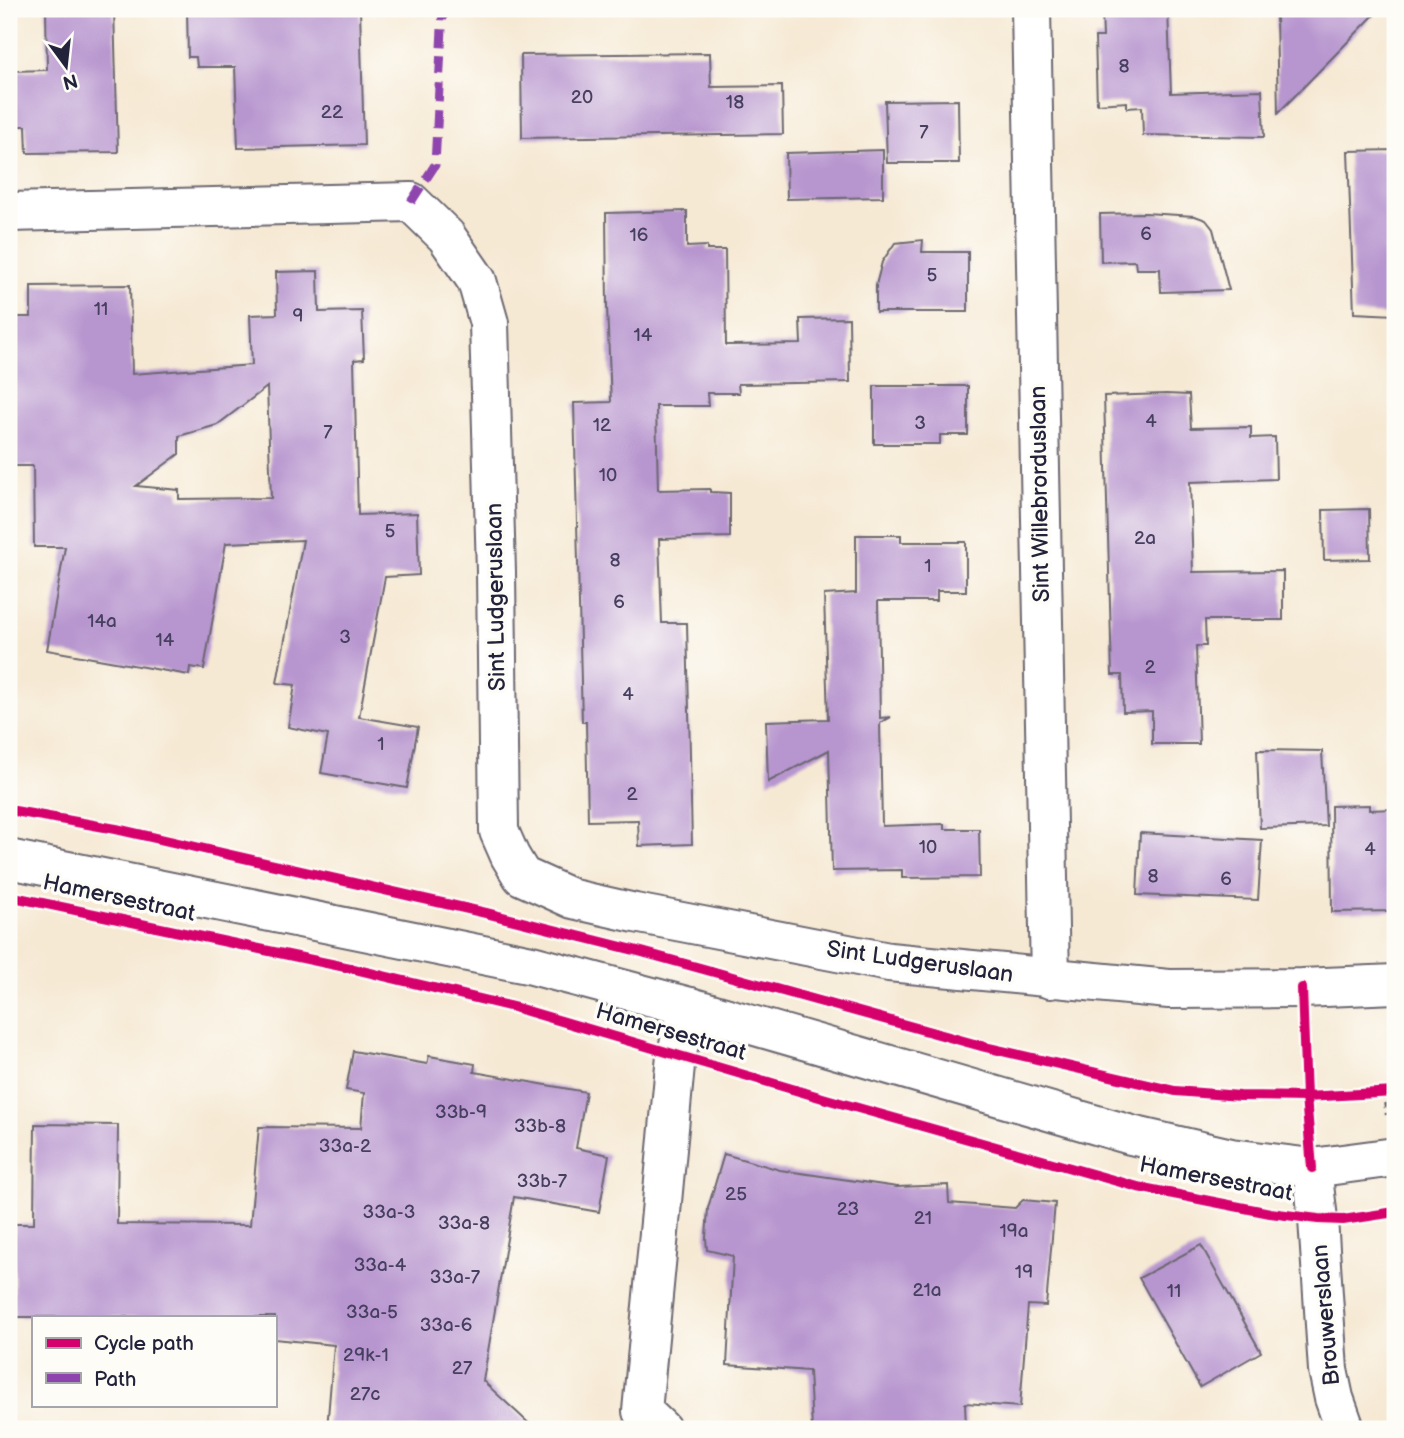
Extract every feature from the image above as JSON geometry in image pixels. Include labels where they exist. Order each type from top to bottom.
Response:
[{"type":"street","name":"Sint Willebrorduslaan","points":[[1031,9],[1050,979]]},
{"type":"street","name":"Sint Ludgeruslaan","points":[[9,212],[411,202],[446,236],[477,281],[489,323],[499,831],[522,876],[573,899],[648,916],[889,962],[1050,979]]},
{"type":"street","name":"Hamersestraat","points":[[9,859],[532,965],[690,1007],[1130,1135],[1231,1158],[1312,1168],[1395,1157]]},
{"type":"street","points":[[1050,979],[1169,989],[1395,984]]},
{"type":"street","name":"Hamersestraat","points":[[661,1429],[642,1411],[676,1055],[690,1007]]},
{"type":"street","name":"Brouwerslaan","points":[[1312,1168],[1328,1370],[1338,1426]]},
{"type":"path","points":[[1371,1094],[1395,1092]]},
{"type":"building","points":[[46,9],[114,9],[118,152],[27,153],[26,126],[14,126],[13,71],[47,70]]},
{"type":"building","points":[[360,9],[364,145],[238,148],[235,67],[197,67],[196,57],[188,57],[187,10]]},
{"type":"building","points":[[1168,9],[1171,93],[1262,90],[1264,137],[1143,135],[1142,107],[1127,108],[1127,102],[1097,104],[1095,37],[1103,37],[1102,10]]},
{"type":"building","points":[[1375,14],[1278,113],[1276,15]]},
{"type":"building","points":[[710,53],[711,87],[782,86],[783,134],[522,138],[521,55]]},
{"type":"building","points":[[958,100],[959,163],[887,163],[885,101]]},
{"type":"building","points":[[883,150],[883,197],[787,199],[786,153]]},
{"type":"building","points":[[1395,150],[1395,315],[1354,313],[1348,151]]},
{"type":"building","points":[[687,211],[687,247],[707,246],[707,250],[725,250],[726,345],[801,344],[800,319],[849,318],[850,382],[738,384],[739,393],[707,393],[708,406],[656,406],[658,490],[710,489],[710,492],[730,493],[730,537],[659,539],[662,623],[687,623],[692,844],[639,846],[638,820],[588,821],[586,722],[582,722],[574,403],[611,402],[606,213]]},
{"type":"building","points":[[1100,214],[1195,216],[1206,220],[1213,229],[1229,290],[1161,292],[1160,269],[1136,269],[1135,261],[1101,262]]},
{"type":"building","points":[[923,240],[922,252],[968,252],[968,312],[876,312],[876,285],[882,262],[895,243]]},
{"type":"building","points":[[318,271],[319,312],[362,311],[364,359],[354,360],[358,515],[417,513],[419,575],[385,577],[359,717],[418,727],[407,788],[321,773],[328,735],[288,727],[295,685],[277,683],[303,540],[226,543],[204,669],[190,667],[189,675],[47,650],[65,547],[34,547],[33,466],[9,466],[9,317],[31,317],[31,286],[130,285],[132,374],[252,365],[250,315],[277,314],[276,272]],"holes":[[[267,387],[271,498],[179,499],[179,490],[136,486],[179,454],[179,436],[217,425]]]},
{"type":"building","points":[[874,386],[968,386],[968,435],[940,435],[940,444],[874,444]]},
{"type":"building","points":[[1189,395],[1191,428],[1251,427],[1251,438],[1275,437],[1276,479],[1190,482],[1193,572],[1283,571],[1283,620],[1205,620],[1206,646],[1196,646],[1199,744],[1152,744],[1152,711],[1123,712],[1122,675],[1112,675],[1104,396]]},
{"type":"building","points":[[1369,509],[1370,559],[1324,560],[1323,510]]},
{"type":"building","points":[[856,535],[901,535],[901,542],[966,542],[966,591],[937,591],[937,601],[878,601],[880,718],[891,717],[880,723],[882,826],[944,824],[944,829],[979,829],[980,877],[902,878],[902,870],[832,871],[829,750],[768,782],[766,721],[828,719],[824,595],[856,593]]},
{"type":"building","points":[[1257,750],[1322,751],[1326,826],[1260,828]]},
{"type":"building","points":[[1369,805],[1369,810],[1395,809],[1395,911],[1332,912],[1331,806]]},
{"type":"building","points":[[1140,833],[1262,840],[1258,900],[1137,895]]},
{"type":"building","points":[[353,1051],[427,1064],[429,1056],[475,1064],[474,1072],[586,1092],[576,1148],[609,1155],[599,1212],[514,1197],[483,1381],[535,1429],[327,1429],[334,1345],[276,1339],[276,1316],[14,1317],[14,1224],[34,1224],[35,1124],[118,1125],[117,1224],[250,1225],[259,1127],[361,1128],[364,1093],[346,1090]]},
{"type":"building","points":[[724,1154],[780,1170],[897,1187],[948,1185],[949,1203],[1015,1208],[1023,1200],[1055,1203],[1046,1306],[1028,1305],[1020,1407],[965,1403],[966,1429],[812,1429],[809,1371],[727,1365],[733,1256],[707,1250],[706,1238],[708,1208]]},
{"type":"building","points":[[1201,1245],[1261,1352],[1200,1387],[1139,1278]]},
{"type":"marked path","points":[[411,202],[435,165],[443,9]]},
{"type":"cycle path","points":[[9,810],[116,829],[486,913],[642,952],[985,1047],[1175,1091],[1306,1097],[1395,1092]]},
{"type":"cycle path","points":[[9,896],[350,968],[517,1008],[1138,1187],[1270,1213],[1318,1219],[1343,1220],[1395,1212]]},
{"type":"cycle path","points":[[1302,988],[1312,1168]]}]
